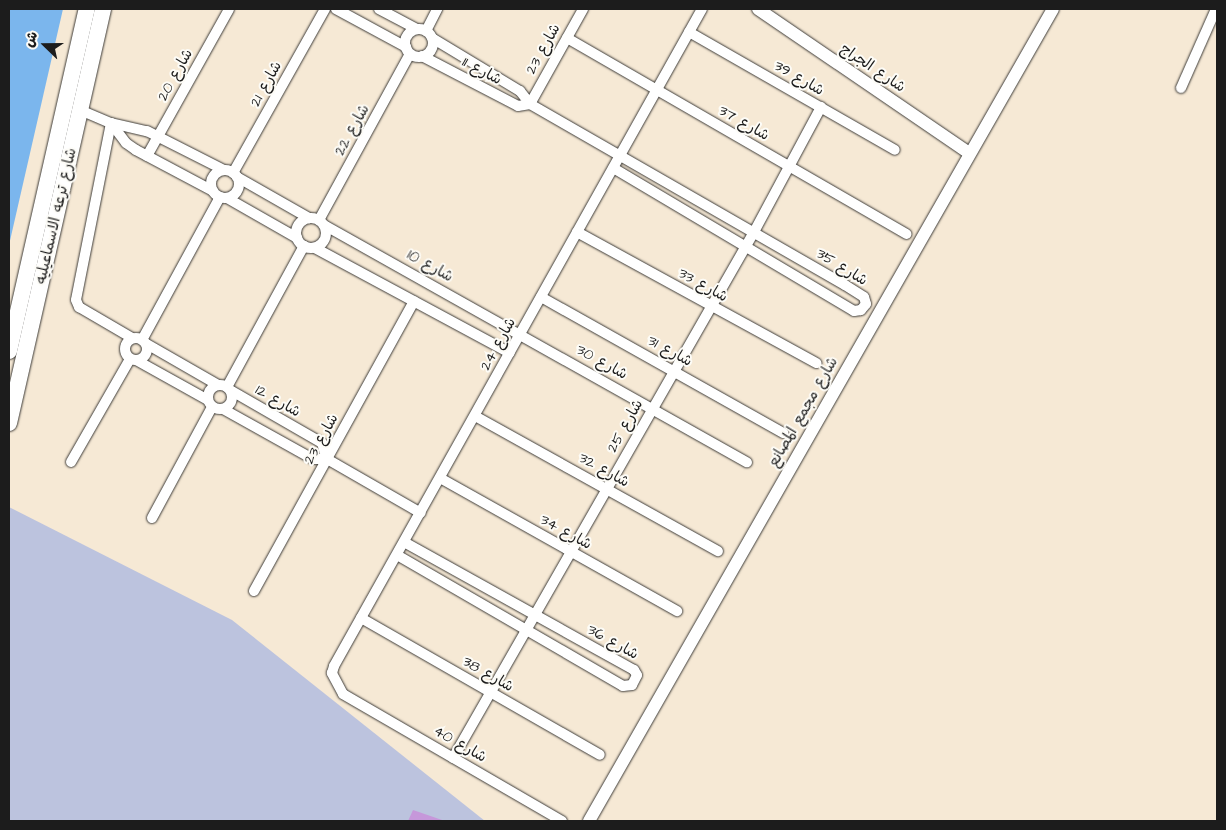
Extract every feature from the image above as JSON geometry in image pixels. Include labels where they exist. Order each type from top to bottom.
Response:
[{"type":"main road","name":"شارع ترعه الاسماعيليه","points":[[9,351],[87,9]]},
{"type":"main road","name":"شارع ترعه الاسماعيليه","points":[[9,423],[103,9]]},
{"type":"street","name":"شارع 20","points":[[147,156],[229,9]]},
{"type":"street","name":"شارع 21","points":[[231,174],[325,9]]},
{"type":"street","points":[[331,9],[336,9],[408,50]]},
{"type":"street","name":"شارع 11","points":[[379,9],[425,33],[520,90],[530,104],[620,155]]},
{"type":"street","points":[[422,56],[432,47],[425,33],[437,9]]},
{"type":"street","name":"شارع 23","points":[[530,104],[583,9]]},
{"type":"street","name":"شارع 24","points":[[343,694],[334,681],[334,666],[702,9]]},
{"type":"street","name":"شارع الجراج","points":[[758,9],[970,154]]},
{"type":"street","name":"شارع مجمع المصانع","points":[[589,821],[1053,9]]},
{"type":"street","name":"شارع مجمع المصانع","points":[[1046,20],[1064,9]]},
{"type":"street","points":[[1181,88],[1216,9]]},
{"type":"street","name":"شارع 39","points":[[689,32],[895,150]]},
{"type":"street","name":"شارع 22","points":[[318,221],[408,50],[406,37],[425,33]]},
{"type":"street","name":"شارع 37","points":[[567,38],[906,234]]},
{"type":"street","name":"شارع 11","points":[[408,50],[518,106],[530,104]]},
{"type":"street","name":"شارع 25","points":[[454,758],[710,306],[754,232],[821,107]]},
{"type":"street","name":"شارع 10","points":[[80,110],[111,123],[135,126],[158,136],[318,221],[521,334]]},
{"type":"street","points":[[111,123],[126,143],[147,156],[305,244],[510,353]]},
{"type":"street","name":"شارع 12","points":[[111,123],[77,296],[80,307],[322,443],[327,459]]},
{"type":"street","name":"شارع 35","points":[[613,168],[854,311],[864,308],[866,300],[859,294],[620,155]]},
{"type":"street","points":[[133,359],[125,348],[140,340],[220,196],[214,175],[231,174],[236,193],[220,196]]},
{"type":"street","points":[[214,405],[208,392],[225,387],[305,244],[326,236],[318,221],[297,228],[305,244]]},
{"type":"street","name":"شارع 33","points":[[577,232],[816,363]]},
{"type":"street","name":"شارع 31","points":[[541,297],[674,370],[783,433]]},
{"type":"street","name":"شارع 23","points":[[254,591],[414,301]]},
{"type":"street","name":"شارع 30","points":[[521,334],[747,462]]},
{"type":"street","points":[[70,462],[133,359],[146,354],[140,340]]},
{"type":"street","name":"شارع 12","points":[[133,359],[313,460],[327,459],[421,513]]},
{"type":"street","points":[[152,518],[214,405],[232,399],[225,387]]},
{"type":"street","name":"شارع 32","points":[[475,416],[718,551]]},
{"type":"street","name":"شارع 34","points":[[440,478],[676,611]]},
{"type":"street","name":"شارع 36","points":[[397,554],[623,686],[632,685],[637,675],[634,670],[404,542]]},
{"type":"street","name":"شارع 38","points":[[361,618],[600,754]]},
{"type":"street","name":"شارع 40","points":[[343,694],[562,821]]},
{"type":"shaded area","points":[[9,507],[232,620],[485,821],[9,821]]},
{"type":"water","points":[[9,9],[63,9],[9,245]]},
{"type":"building","points":[[413,810],[445,821],[408,821]]}]
